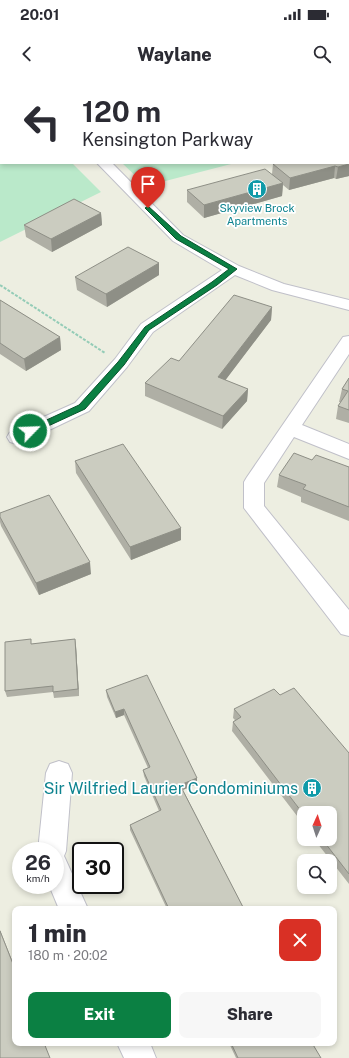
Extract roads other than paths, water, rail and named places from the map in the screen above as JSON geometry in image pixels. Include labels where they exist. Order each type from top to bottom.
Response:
[{"type":"street","points":[[105,164],[178,238],[233,269],[278,287],[349,305]]},
{"type":"street","points":[[17,437],[82,407],[121,363],[147,328],[215,284],[233,269]]},
{"type":"street","points":[[349,341],[254,482],[254,508],[349,627]]},
{"type":"street","points":[[290,428],[349,452]]},
{"type":"street","points":[[53,842],[59,773]]},
{"type":"street","points":[[64,886],[73,906]]},
{"type":"street","points":[[134,1046],[140,1058]]},
{"type":"place","name":"Skyview Brock Apartments","points":[[257,189]]},
{"type":"place","name":"Sir Wilfried Laurier Condominiums","points":[[312,788]]}]
